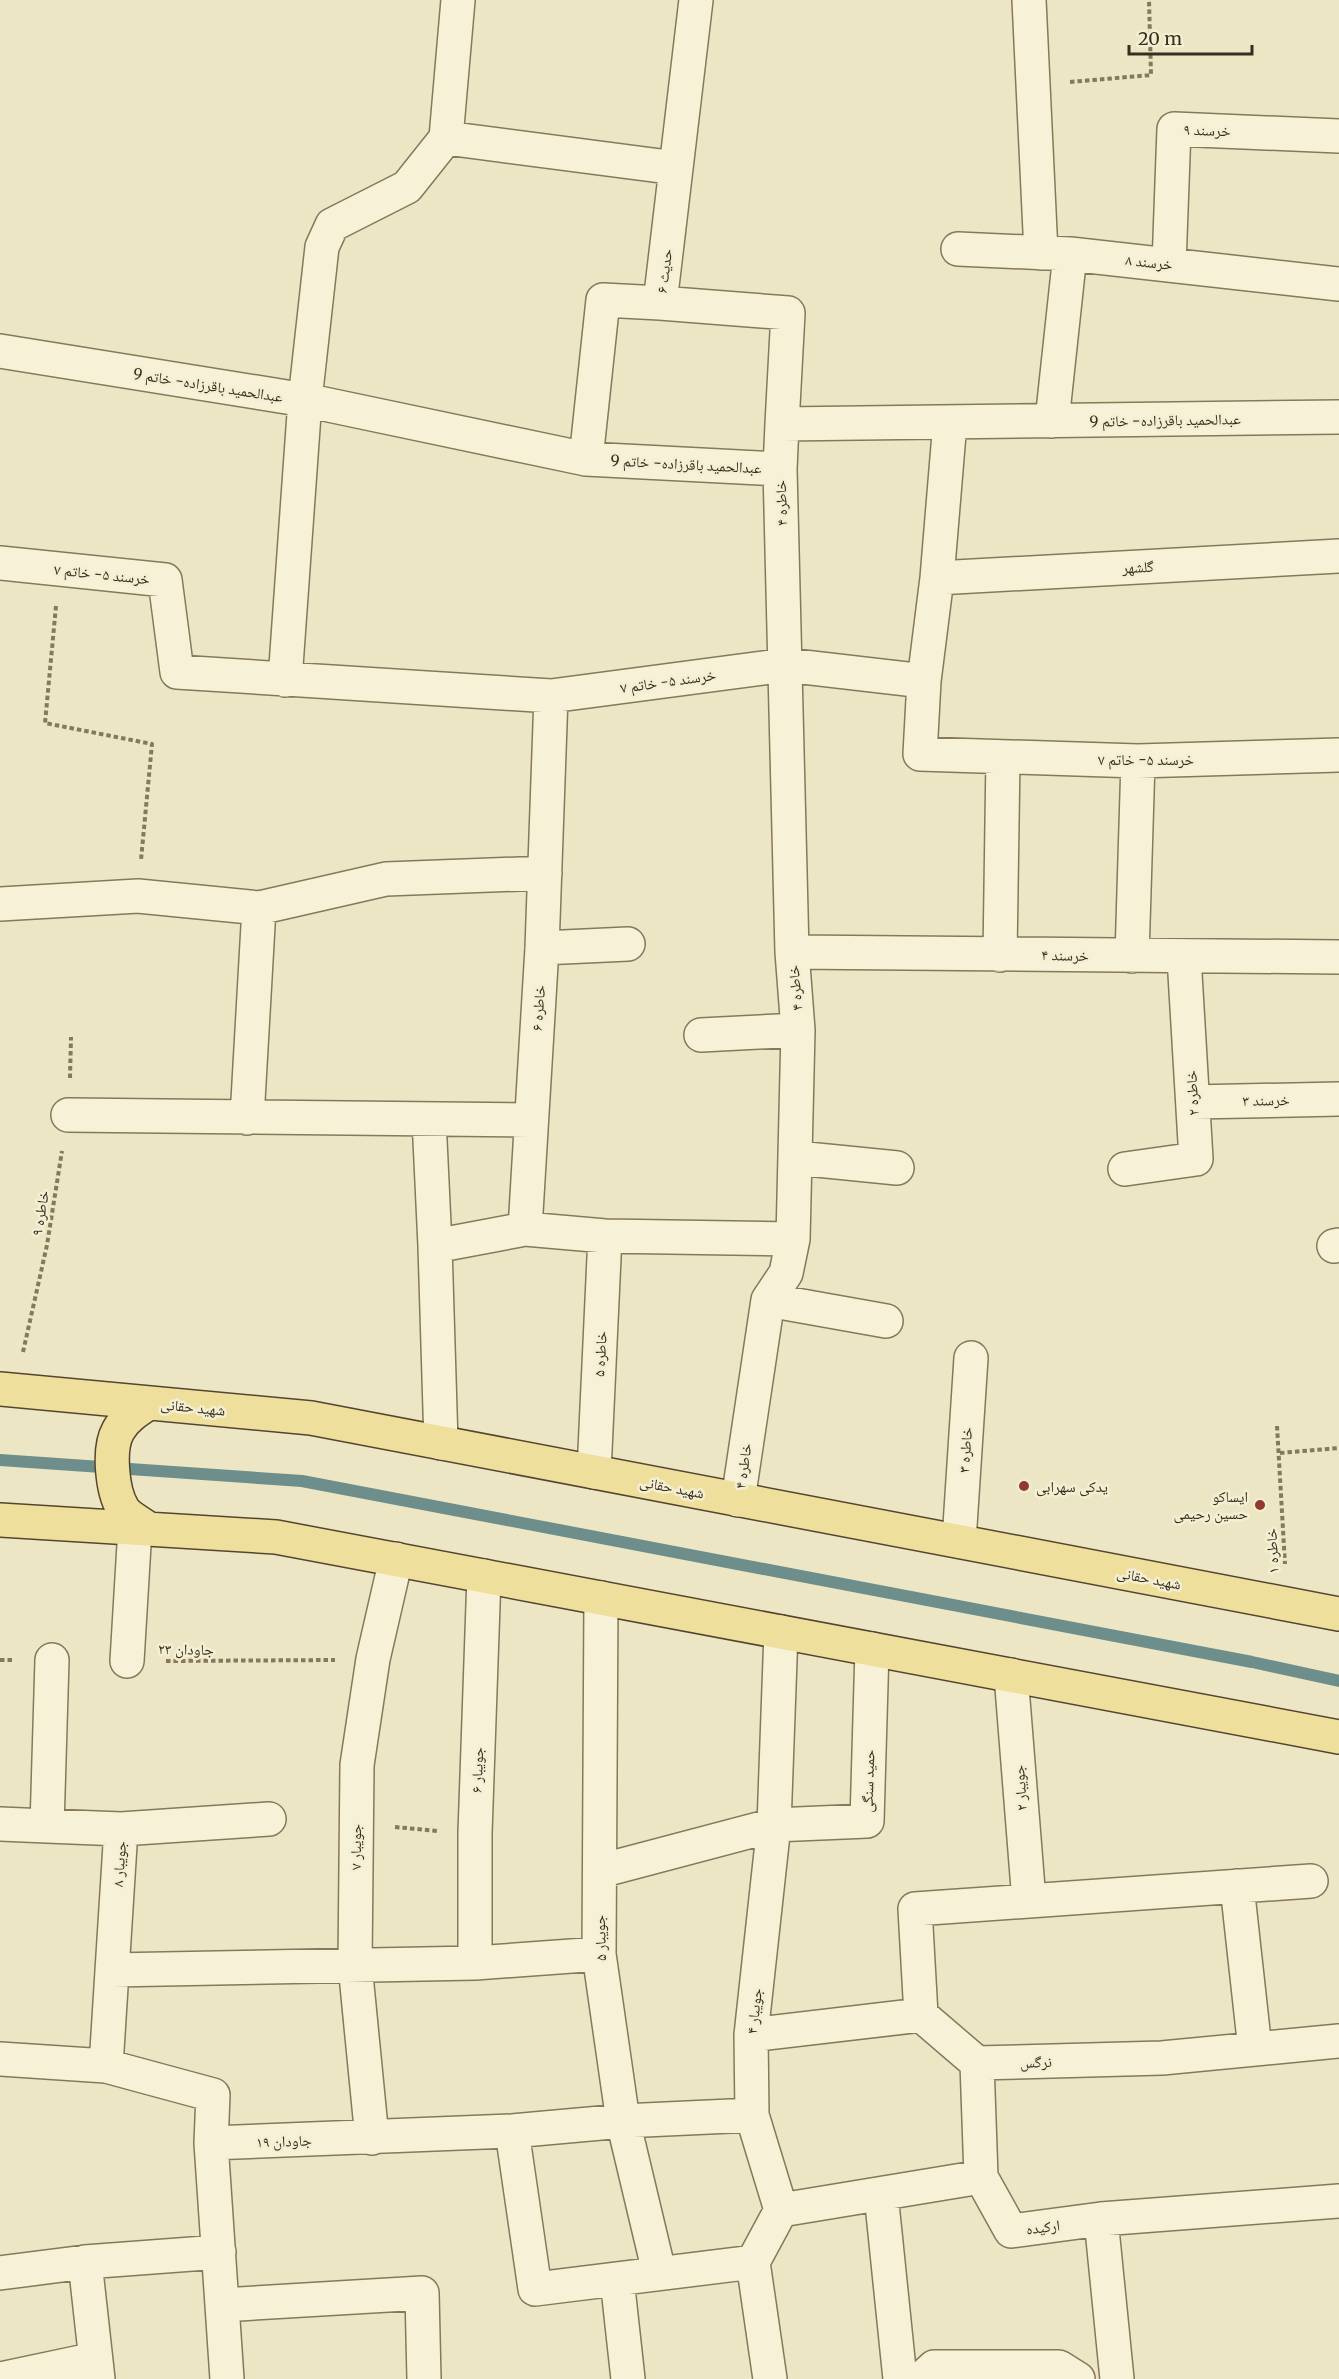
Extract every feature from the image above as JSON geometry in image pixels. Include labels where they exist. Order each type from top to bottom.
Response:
[{"type":"main road","name":"شهید حقانی","points":[[7,1390],[311,1418],[1320,1608]]},
{"type":"main road","points":[[142,1528],[124,1510],[114,1485],[112,1456],[117,1431],[133,1413],[149,1403]]},
{"type":"main road","points":[[0,1520],[276,1537],[1339,1737]]},
{"type":"street","points":[[285,680],[305,400],[322,247],[332,225],[407,187],[447,138],[458,0]]},
{"type":"street","name":"حدیث ۶","points":[[696,0],[660,303],[788,313],[782,424]]},
{"type":"street","points":[[1029,0],[1033,84],[1056,253],[1052,421]]},
{"type":"street","name":"خرسند ۹","points":[[1169,265],[1174,129],[1339,135]]},
{"type":"street","points":[[447,138],[676,168]]},
{"type":"street","name":"خرسند ۸","points":[[958,249],[1056,253],[1339,284]]},
{"type":"street","points":[[586,459],[603,300],[660,303]]},
{"type":"street","name":"عبدالحمید باقرزاده- خاتم 9","points":[[0,351],[305,400],[586,459],[780,469],[782,424],[1339,417]]},
{"type":"street","points":[[924,681],[937,578],[950,422]]},
{"type":"street","name":"خاطره ۴","points":[[738,1500],[768,1300],[786,1273],[794,1239],[798,1030],[792,952],[780,469]]},
{"type":"street","name":"گلشهر","points":[[937,578],[1339,556]]},
{"type":"street","name":"خرسند ۵- خاتم ۷","points":[[0,563],[165,580],[177,672],[551,696],[786,665],[924,681],[920,754],[1138,761],[1339,755]]},
{"type":"street","name":"خاطره ۶","points":[[525,1229],[542,948],[551,696]]},
{"type":"street","points":[[1000,955],[1003,757]]},
{"type":"street","points":[[1132,956],[1138,761]]},
{"type":"street","points":[[0,904],[138,896],[259,908],[386,879],[545,873]]},
{"type":"street","points":[[247,1118],[259,908]]},
{"type":"street","points":[[542,948],[628,944]]},
{"type":"street","name":"خرسند ۴","points":[[792,952],[1339,957]]},
{"type":"street","name":"خاطره ۲","points":[[1125,1168],[1196,1159],[1184,957]]},
{"type":"street","points":[[701,1035],[798,1030]]},
{"type":"street","name":"خرسند ۳","points":[[1193,1102],[1339,1098]]},
{"type":"street","points":[[68,1115],[531,1120]]},
{"type":"street","points":[[429,1119],[441,1443]]},
{"type":"street","points":[[797,1158],[897,1168]]},
{"type":"street","points":[[435,1246],[525,1229],[605,1236],[794,1239]]},
{"type":"street","name":"خاطره ۵","points":[[594,1472],[605,1236]]},
{"type":"street","points":[[768,1300],[886,1321]]},
{"type":"street","name":"خاطره ۳","points":[[959,1541],[971,1358]]},
{"type":"street","points":[[126,1660],[142,1528]]},
{"type":"street","name":"جویبار ۷","points":[[372,2138],[355,1965],[357,1765],[373,1659],[396,1559]]},
{"type":"street","name":"جویبار ۶","points":[[475,1964],[475,1833],[484,1576]]},
{"type":"street","name":"جویبار ۵","points":[[602,1598],[599,1954],[623,2121],[659,2272]]},
{"type":"street","name":"جویبار ۴","points":[[781,1632],[774,1825],[751,2035],[752,2115],[781,2210]]},
{"type":"street","name":"حمید سنگی","points":[[774,1825],[867,1821],[872,1649]]},
{"type":"street","points":[[47,1826],[52,1660]]},
{"type":"street","name":"جویبار ۲","points":[[1011,1675],[1029,1901]]},
{"type":"street","points":[[122,1829],[269,1820]]},
{"type":"street","name":"جویبار ۸","points":[[0,1824],[122,1829],[106,2066]]},
{"type":"street","points":[[600,1871],[774,1825]]},
{"type":"street","points":[[770,2379],[753,2262],[781,2210],[981,2176],[977,2063],[921,2015],[915,1908],[1311,1881]]},
{"type":"street","points":[[1237,1886],[1255,2049]]},
{"type":"street","points":[[112,1970],[475,1964],[599,1954]]},
{"type":"street","points":[[751,2035],[921,2015]]},
{"type":"street","name":"نرگس","points":[[977,2063],[1162,2058],[1339,2041]]},
{"type":"street","points":[[0,2059],[106,2066],[213,2095],[211,2143],[227,2379]]},
{"type":"street","points":[[623,2121],[752,2115]]},
{"type":"street","name":"جاودان ۱۹","points":[[211,2143],[512,2131],[623,2121]]},
{"type":"street","points":[[512,2131],[535,2289],[753,2262]]},
{"type":"street","name":"ارکیده","points":[[981,2176],[1011,2231],[1101,2219],[1339,2202]]},
{"type":"street","points":[[881,2194],[900,2379]]},
{"type":"street","points":[[1101,2219],[1117,2379]]},
{"type":"street","points":[[0,2273],[85,2262],[219,2252]]},
{"type":"street","points":[[1,2379],[97,2369],[85,2262]]},
{"type":"street","points":[[617,2279],[628,2379]]},
{"type":"street","points":[[222,2305],[422,2292],[424,2379]]},
{"type":"street","points":[[930,2375],[1065,2375]]},
{"type":"path","points":[[1033,84],[1151,75],[1149,0]]},
{"type":"path","points":[[59,569],[45,723],[152,744],[138,896]]},
{"type":"path","name":"خاطره ۹","points":[[7,1390],[47,1245],[68,1115],[71,1036]]},
{"type":"path","name":"خاطره ۱","points":[[1277,1426],[1280,1453],[1320,1608]]},
{"type":"path","points":[[1280,1453],[1339,1448]]},
{"type":"path","name":"جاودان ۲۳","points":[[126,1660],[245,1662],[373,1659]]},
{"type":"path","points":[[0,1660],[52,1660]]},
{"type":"waterway","points":[[0,1460],[302,1481],[1252,1662],[1339,1681]]},
{"type":"place","name":"یدکی سهرابی","points":[[1024,1486]]},
{"type":"place","name":"ایساکو حسین رحیمی","points":[[1260,1505]]}]
